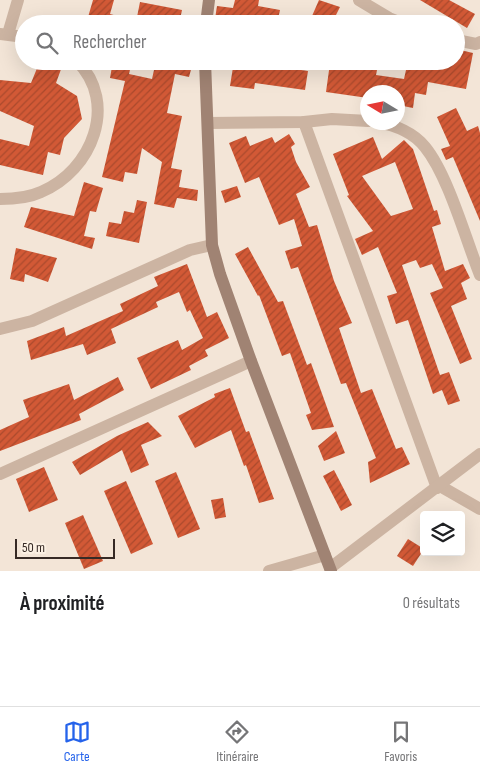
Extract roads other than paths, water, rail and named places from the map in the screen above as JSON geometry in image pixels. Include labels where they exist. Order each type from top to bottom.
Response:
[{"type":"street","points":[[4,34],[18,0]]},
{"type":"street","points":[[207,15],[209,0]]},
{"type":"street","points":[[359,0],[385,15]]},
{"type":"street","points":[[465,42],[476,44],[480,42]]},
{"type":"street","points":[[0,199],[17,199],[42,192],[62,180],[80,165],[92,143],[98,117],[96,93],[86,70]]},
{"type":"street","points":[[205,70],[212,245],[220,274],[251,361],[331,569],[480,454]]},
{"type":"street","points":[[208,123],[304,122],[332,119],[360,121]]},
{"type":"street","points":[[304,122],[439,487],[480,509]]},
{"type":"street","points":[[401,130],[425,146],[436,165],[480,276]]},
{"type":"street","points":[[0,329],[32,321],[190,250],[212,245]]},
{"type":"street","points":[[0,474],[251,361]]},
{"type":"street","points":[[269,571],[325,555]]}]
